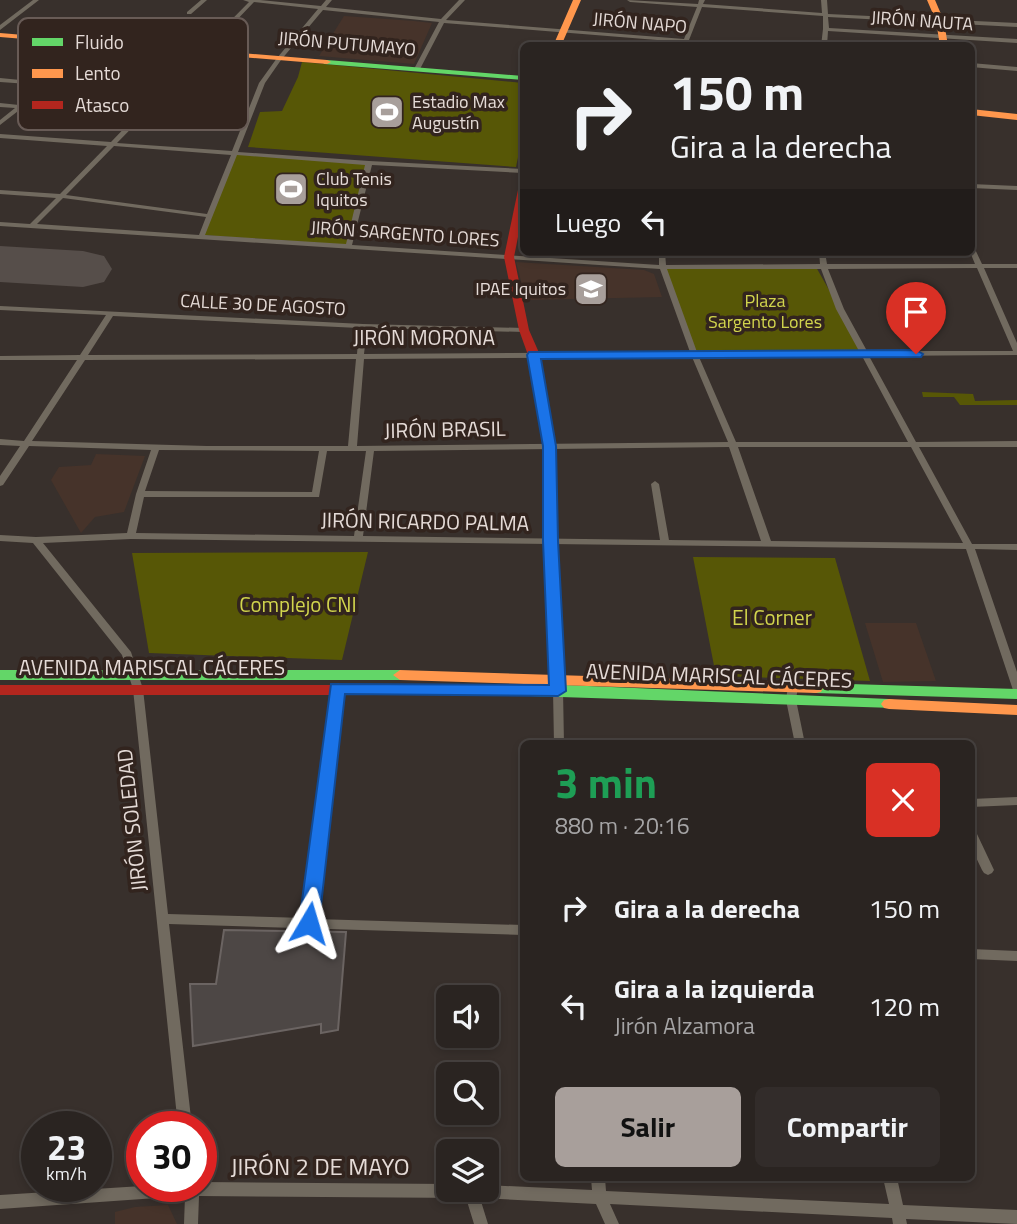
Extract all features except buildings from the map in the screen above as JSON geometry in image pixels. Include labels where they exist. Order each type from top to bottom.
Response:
[{"type":"street","points":[[19,0],[35,1]]},
{"type":"street","points":[[189,13],[204,0]]},
{"type":"street","name":"JIRÓN NAPO","points":[[246,0],[676,42]]},
{"type":"street","points":[[237,18],[254,0]]},
{"type":"street","points":[[248,118],[262,83],[279,58],[330,0]]},
{"type":"street","points":[[417,69],[442,21],[462,0]]},
{"type":"street","points":[[558,42],[577,0]]},
{"type":"street","points":[[630,0],[701,3],[826,15],[1017,25]]},
{"type":"street","points":[[824,0],[824,42]]},
{"type":"street","points":[[931,0],[940,21],[944,41]]},
{"type":"street","points":[[0,28],[35,1]]},
{"type":"street","points":[[685,42],[701,3]]},
{"type":"street","name":"JIRÓN NAUTA","points":[[826,29],[944,41],[1017,41]]},
{"type":"street","name":"JIRÓN PUTUMAYO","points":[[0,35],[18,36]]},
{"type":"street","name":"JIRÓN PUTUMAYO","points":[[248,55],[520,78]]},
{"type":"street","points":[[975,65],[1017,69]]},
{"type":"street","points":[[0,80],[18,82]]},
{"type":"street","points":[[0,105],[18,107]]},
{"type":"street","points":[[0,123],[18,109]]},
{"type":"street","points":[[975,112],[1017,117]]},
{"type":"street","points":[[32,226],[127,130]]},
{"type":"street","points":[[202,235],[243,130]]},
{"type":"street","points":[[0,136],[110,146],[520,171]]},
{"type":"street","points":[[349,245],[369,163]]},
{"type":"street","points":[[975,186],[1017,188]]},
{"type":"street","points":[[0,192],[59,196],[210,216]]},
{"type":"street","points":[[520,216],[509,257],[524,330],[534,355],[550,446],[550,541],[559,740]]},
{"type":"street","name":"JIRÓN SARGENTO LORES","points":[[0,224],[664,267],[1017,266]]},
{"type":"street","points":[[663,256],[695,356],[733,444],[767,544]]},
{"type":"street","points":[[823,256],[840,309],[969,547],[1017,687]]},
{"type":"street","points":[[974,256],[1017,353]]},
{"type":"street","name":"CALLE 30 DE AGOSTO","points":[[0,308],[363,326],[524,330]]},
{"type":"street","points":[[0,483],[111,314]]},
{"type":"street","points":[[352,450],[363,326]]},
{"type":"street","name":"JIRÓN MORONA","points":[[0,358],[79,360],[1017,353]]},
{"type":"street","name":"JIRÓN BRASIL","points":[[0,442],[156,448],[323,450],[733,444],[1017,444]]},
{"type":"street","points":[[131,536],[140,494],[156,448]]},
{"type":"street","points":[[358,538],[370,449]]},
{"type":"street","points":[[140,494],[316,495],[323,450]]},
{"type":"street","points":[[655,484],[664,543]]},
{"type":"street","name":"JIRÓN RICARDO PALMA","points":[[0,538],[358,538],[1017,547]]},
{"type":"street","name":"JIRÓN SOLEDAD","points":[[36,540],[127,654],[138,689],[183,1111]]},
{"type":"street","points":[[1004,648],[1017,649]]},
{"type":"street","name":"AVENIDA MARISCAL CÁCERES","points":[[0,675],[339,673],[557,685],[792,693],[1017,694]]},
{"type":"street","name":"AVENIDA MARISCAL CÁCERES","points":[[0,690],[557,685]]},
{"type":"street","points":[[309,923],[337,688]]},
{"type":"street","points":[[792,693],[799,740]]},
{"type":"street","name":"AVENIDA MARISCAL CÁCERES","points":[[792,693],[1017,710]]},
{"type":"street","points":[[975,803],[1017,801]]},
{"type":"street","points":[[975,842],[988,870]]},
{"type":"street","points":[[164,919],[520,930]]},
{"type":"street","points":[[975,954],[1017,956]]},
{"type":"street","points":[[598,1181],[600,1197],[612,1224]]},
{"type":"street","points":[[891,1181],[899,1218]]},
{"type":"street","name":"JIRÓN 2 DE MAYO","points":[[217,1188],[436,1191]]},
{"type":"street","name":"JIRÓN 2 DE MAYO","points":[[499,1192],[899,1218],[1017,1217]]},
{"type":"street","name":"JIRÓN 2 DE MAYO","points":[[0,1202],[126,1193]]},
{"type":"street","points":[[191,1224],[192,1202]]},
{"type":"street","points":[[474,1202],[481,1224]]},
{"type":"shaded area","points":[[344,16],[432,23],[414,64],[319,56]]},
{"type":"shaded area","name":"IPAE Iquitos","points":[[516,262],[644,270],[654,274],[662,297],[526,300]]},
{"type":"shaded area","points":[[96,454],[145,456],[124,512],[95,517],[81,533],[51,480],[59,467],[91,465]]},
{"type":"shaded area","points":[[865,623],[916,623],[936,681],[883,682]]},
{"type":"shaded area","points":[[168,1205],[177,1224],[115,1224],[115,1212],[135,1207]]},
{"type":"green space","points":[[302,62],[520,83],[520,148],[516,167],[248,147],[260,112],[282,111]]},
{"type":"green space","name":"Club Tenis Iquitos","points":[[234,153],[369,163],[349,245],[202,235]]},
{"type":"green space","name":"Plaza Sargento Lores","points":[[664,267],[816,267],[866,355],[695,356]]},
{"type":"green space","points":[[922,392],[973,394],[975,401],[1017,400],[1017,405],[960,405],[954,397],[923,397]]},
{"type":"green space","name":"Complejo CNI","points":[[368,552],[342,660],[149,653],[132,553]]},
{"type":"green space","name":"El Corner","points":[[693,557],[835,558],[870,681],[716,676]]},
{"type":"runway","points":[[0,264],[83,269]]},
{"type":"traffic: fast","points":[[327,62],[520,78]]},
{"type":"traffic: fast","points":[[547,428],[550,446],[550,541],[557,687]]},
{"type":"traffic: fast","points":[[0,675],[400,675]]},
{"type":"traffic: fast","points":[[816,688],[1017,694]]},
{"type":"traffic: fast","points":[[471,690],[558,690],[889,704]]},
{"type":"traffic: slow","points":[[559,42],[577,0]]},
{"type":"traffic: slow","points":[[931,0],[940,21],[943,42]]},
{"type":"traffic: slow","points":[[0,35],[18,36]]},
{"type":"traffic: slow","points":[[248,55],[327,62]]},
{"type":"traffic: slow","points":[[975,112],[1017,117]]},
{"type":"traffic: slow","points":[[400,675],[816,688]]},
{"type":"traffic: slow","points":[[889,704],[1017,710]]},
{"type":"traffic: jam","points":[[520,204],[509,257],[524,330],[534,355],[547,428]]},
{"type":"traffic: jam","points":[[0,690],[471,690]]},
{"type":"place","name":"Estadio Max Augustín","points":[[387,112]]},
{"type":"place","name":"Club Tenis Iquitos","points":[[291,189]]},
{"type":"place","name":"IPAE Iquitos","points":[[591,289]]},
{"type":"route","points":[[309,923],[337,688],[558,691],[550,541],[550,446],[534,355],[916,354]]}]
